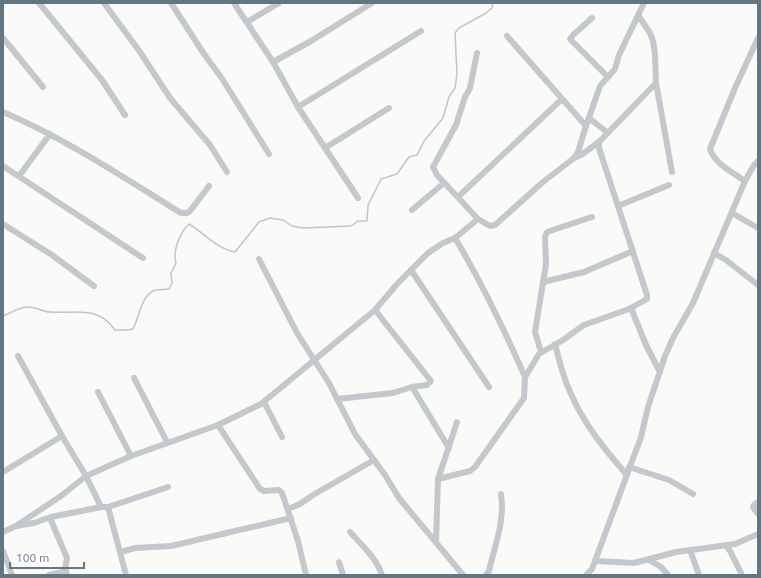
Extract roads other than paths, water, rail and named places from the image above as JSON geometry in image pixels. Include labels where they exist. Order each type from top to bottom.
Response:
[{"type":"street","points":[[39,3],[102,80],[125,116]]},
{"type":"street","points":[[104,3],[140,52],[170,98],[210,145],[227,172]]},
{"type":"street","points":[[171,3],[204,54],[222,78],[269,154]]},
{"type":"street","points":[[234,3],[272,62],[298,107],[358,198]]},
{"type":"street","points":[[246,22],[279,3]]},
{"type":"street","points":[[272,62],[312,40],[372,3]]},
{"type":"street","points":[[574,158],[578,152],[600,86],[615,69],[619,54],[644,3]]},
{"type":"street","points":[[638,15],[650,33],[653,41],[656,83],[672,172]]},
{"type":"street","points":[[592,18],[570,39],[608,77]]},
{"type":"street","points":[[298,107],[421,31]]},
{"type":"street","points":[[507,36],[586,126]]},
{"type":"street","points":[[3,38],[43,87]]},
{"type":"street","points":[[745,181],[717,162],[712,156],[710,149],[734,88],[758,38]]},
{"type":"street","points":[[477,53],[470,88],[465,97],[456,125],[433,167],[436,175],[478,218],[490,226],[495,225],[543,182],[574,158],[581,155],[599,142],[656,83]]},
{"type":"street","points":[[458,197],[562,99]]},
{"type":"street","points":[[325,148],[389,108]]},
{"type":"street","points":[[3,112],[50,134],[108,167],[184,214],[190,211],[209,186]]},
{"type":"street","points":[[589,118],[608,132]]},
{"type":"street","points":[[19,176],[50,134]]},
{"type":"street","points":[[438,479],[470,470],[475,467],[524,398],[526,377],[541,352],[584,325],[631,308],[648,297],[598,148],[599,142]]},
{"type":"street","points":[[586,575],[592,569],[641,437],[648,407],[673,338],[694,303],[745,181],[755,170],[758,161]]},
{"type":"street","points":[[4,168],[19,176],[143,258]]},
{"type":"street","points":[[412,210],[444,183]]},
{"type":"street","points":[[618,206],[670,185]]},
{"type":"street","points":[[732,213],[758,228]]},
{"type":"street","points":[[541,352],[535,332],[546,264],[545,237],[547,232],[592,217]]},
{"type":"street","points":[[3,532],[16,526],[62,496],[86,476],[167,442],[218,425],[264,402],[375,310],[428,253],[443,243],[455,238],[478,218]]},
{"type":"street","points":[[3,224],[52,255],[94,286]]},
{"type":"street","points":[[455,238],[470,263],[502,325],[526,377]]},
{"type":"street","points":[[543,282],[584,272],[633,251]]},
{"type":"street","points":[[714,253],[726,260],[758,285]]},
{"type":"street","points":[[259,259],[297,334],[329,383],[355,434],[385,475],[399,498],[463,575]]},
{"type":"street","points":[[411,270],[490,387]]},
{"type":"street","points":[[631,308],[646,346],[660,372]]},
{"type":"street","points":[[337,399],[385,394],[427,385],[431,381],[375,310]]},
{"type":"street","points":[[555,344],[570,394],[605,450],[627,474]]},
{"type":"street","points":[[18,356],[86,476],[101,507]]},
{"type":"street","points":[[134,378],[167,442]]},
{"type":"street","points":[[412,387],[449,448]]},
{"type":"street","points":[[98,392],[131,456]]},
{"type":"street","points":[[264,402],[282,438]]},
{"type":"street","points":[[436,542],[438,479],[457,422]]},
{"type":"street","points":[[218,425],[260,489],[264,491],[281,491],[298,540],[306,575]]},
{"type":"street","points":[[3,472],[62,436]]},
{"type":"street","points":[[288,509],[300,504],[374,460]]},
{"type":"street","points":[[629,467],[669,480],[693,494]]},
{"type":"street","points":[[16,526],[108,506],[168,487]]},
{"type":"street","points":[[486,575],[489,571],[500,532],[502,504],[501,494]]},
{"type":"street","points":[[758,502],[753,507],[758,514]]},
{"type":"street","points":[[108,506],[126,575]]},
{"type":"street","points":[[49,575],[66,573],[67,558],[50,518]]},
{"type":"street","points":[[121,552],[135,548],[171,546],[291,518]]},
{"type":"street","points":[[350,532],[367,551],[381,570],[382,575]]},
{"type":"street","points":[[595,561],[634,563],[676,552],[735,544],[758,534]]},
{"type":"street","points":[[726,546],[742,575]]},
{"type":"street","points":[[690,550],[699,575]]},
{"type":"street","points":[[3,551],[12,575]]},
{"type":"street","points":[[649,560],[661,567],[668,575]]},
{"type":"street","points":[[339,562],[343,575]]},
{"type":"waterway","points":[[3,316],[26,307],[47,312],[86,312],[101,317],[115,330],[133,329],[143,303],[149,294],[155,290],[169,289],[172,283],[171,273],[176,263],[176,248],[180,237],[189,224],[222,248],[235,252],[259,222],[270,218],[283,220],[292,226],[303,228],[351,226],[358,221],[367,221],[368,205],[381,179],[397,174],[409,157],[417,155],[424,141],[443,118],[449,97],[455,88],[457,74],[455,33],[459,28],[486,13],[492,8],[493,3]]}]
